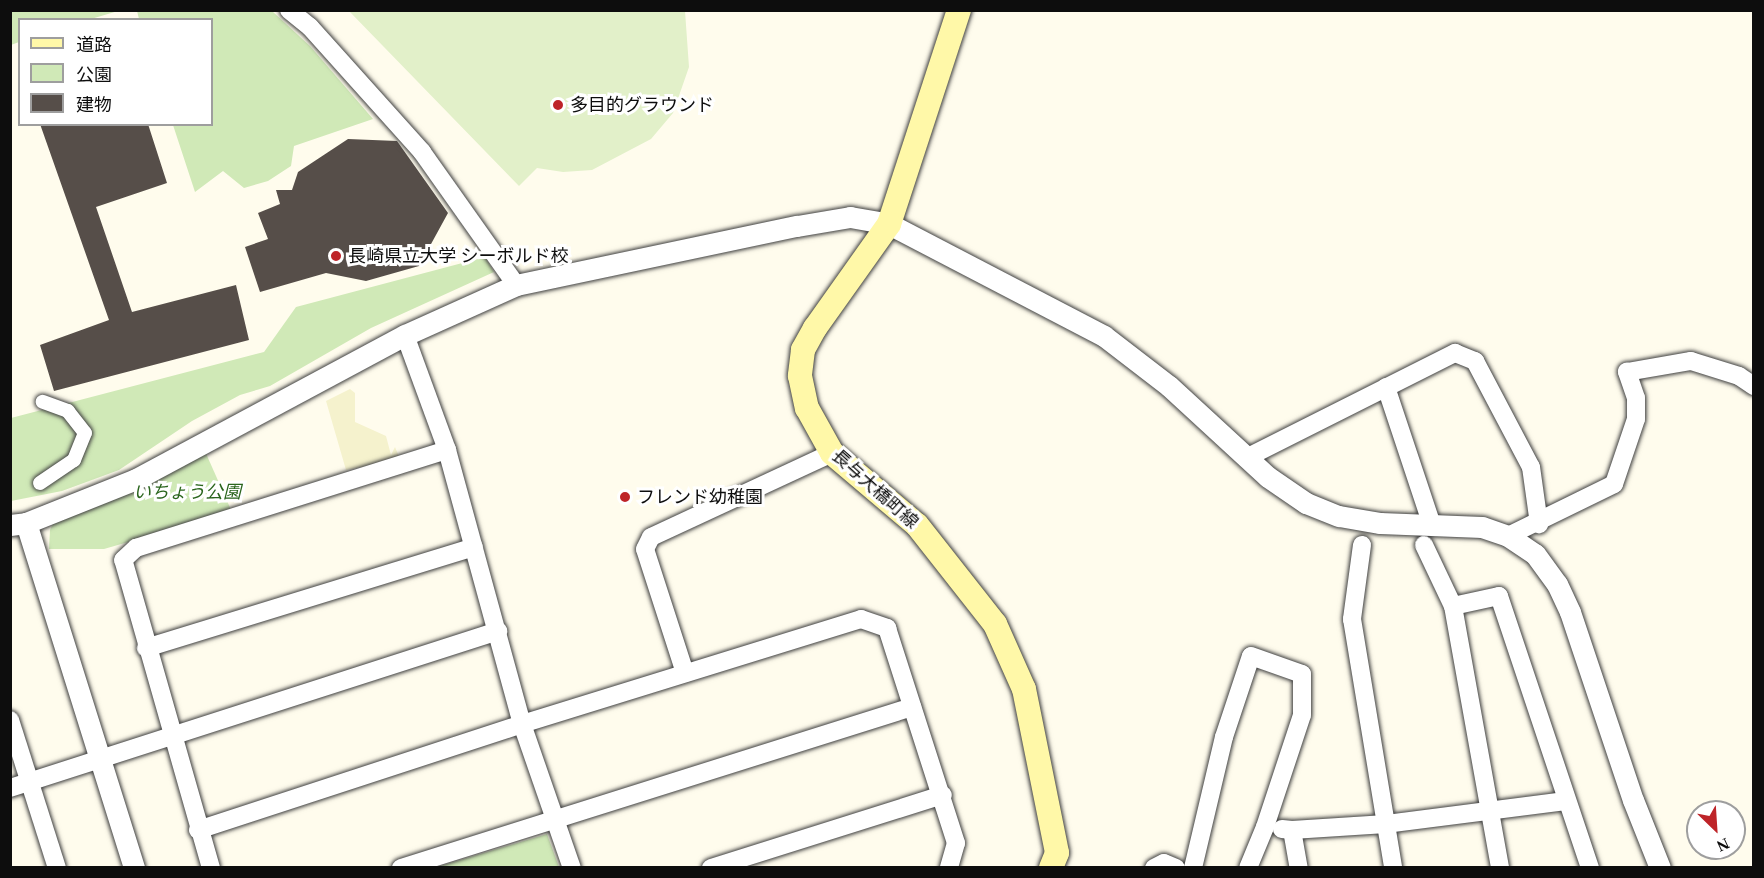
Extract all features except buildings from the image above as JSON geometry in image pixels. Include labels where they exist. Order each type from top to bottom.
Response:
[{"type":"main road","name":"長与大橋町線","points":[[959,10],[889,224],[803,350],[800,376],[807,408],[832,453],[916,525],[995,624],[1024,689],[1057,853],[1051,867]]},
{"type":"street","points":[[289,10],[318,35],[422,152],[516,285]]},
{"type":"street","points":[[134,867],[100,760],[18,524],[136,478],[405,335],[516,285],[849,217],[889,224],[1104,336],[1169,386],[1268,477],[1306,503],[1339,516],[1380,523],[1482,527],[1508,536],[1535,554],[1557,584],[1660,867]]},
{"type":"street","points":[[405,335],[447,450],[522,724],[572,867]]},
{"type":"street","points":[[1248,457],[1455,353],[1475,361],[1531,467],[1539,524]]},
{"type":"street","points":[[1508,536],[1539,524],[1614,484],[1636,419],[1636,398],[1627,372],[1691,361],[1739,376],[1754,386]]},
{"type":"street","points":[[1386,387],[1432,525]]},
{"type":"street","points":[[40,483],[74,460],[85,433],[69,411],[43,402]]},
{"type":"street","points":[[211,867],[198,830],[123,560],[136,548],[447,450]]},
{"type":"street","points":[[685,673],[645,549],[651,537],[832,453]]},
{"type":"street","points":[[1362,545],[1352,619],[1393,867]]},
{"type":"street","points":[[1424,545],[1453,606],[1500,867]]},
{"type":"street","points":[[146,648],[474,547]]},
{"type":"street","points":[[1453,606],[1499,596],[1565,801],[1590,867]]},
{"type":"street","points":[[198,830],[522,724],[861,620],[887,628],[943,795],[956,843],[945,867]]},
{"type":"street","points":[[10,788],[173,738],[498,631]]},
{"type":"street","points":[[1193,867],[1224,737],[1251,656],[1302,674],[1302,715],[1265,827],[1248,867]]},
{"type":"street","points":[[401,867],[912,707]]},
{"type":"street","points":[[10,720],[57,867]]},
{"type":"street","points":[[711,867],[943,795]]},
{"type":"street","points":[[1265,827],[1292,830],[1386,824],[1489,808],[1565,801]]},
{"type":"street","points":[[1292,830],[1299,867]]},
{"type":"street","points":[[1154,867],[1164,863],[1176,867]]},
{"type":"shaded area","points":[[350,389],[355,393],[355,422],[386,436],[391,455],[395,447],[400,459],[346,470],[326,401]]},
{"type":"green space","points":[[11,10],[118,10],[94,18],[18,18],[18,42],[11,45]]},
{"type":"green space","points":[[137,11],[272,11],[310,46],[373,119],[294,146],[291,166],[268,181],[244,188],[223,171],[195,192],[173,126],[213,126],[213,18],[139,18]]},
{"type":"green space","name":"多目的グラウンド","points":[[349,11],[685,11],[689,67],[673,113],[651,139],[592,170],[563,172],[537,168],[519,186]]},
{"type":"green space","points":[[485,257],[494,272],[371,328],[270,386],[240,395],[192,421],[119,470],[62,491],[11,501],[11,418],[264,352],[296,307]]},
{"type":"green space","name":"いちょう公園","points":[[204,449],[232,512],[104,549],[49,549],[50,530],[56,517]]},
{"type":"green space","points":[[547,834],[559,867],[437,867]]},
{"type":"place","name":"多目的グラウンド","points":[[558,105]]},
{"type":"place","name":"長崎県立大学 シーボルド校","points":[[336,256]]},
{"type":"place","name":"フレンド幼稚園","points":[[625,497]]}]
